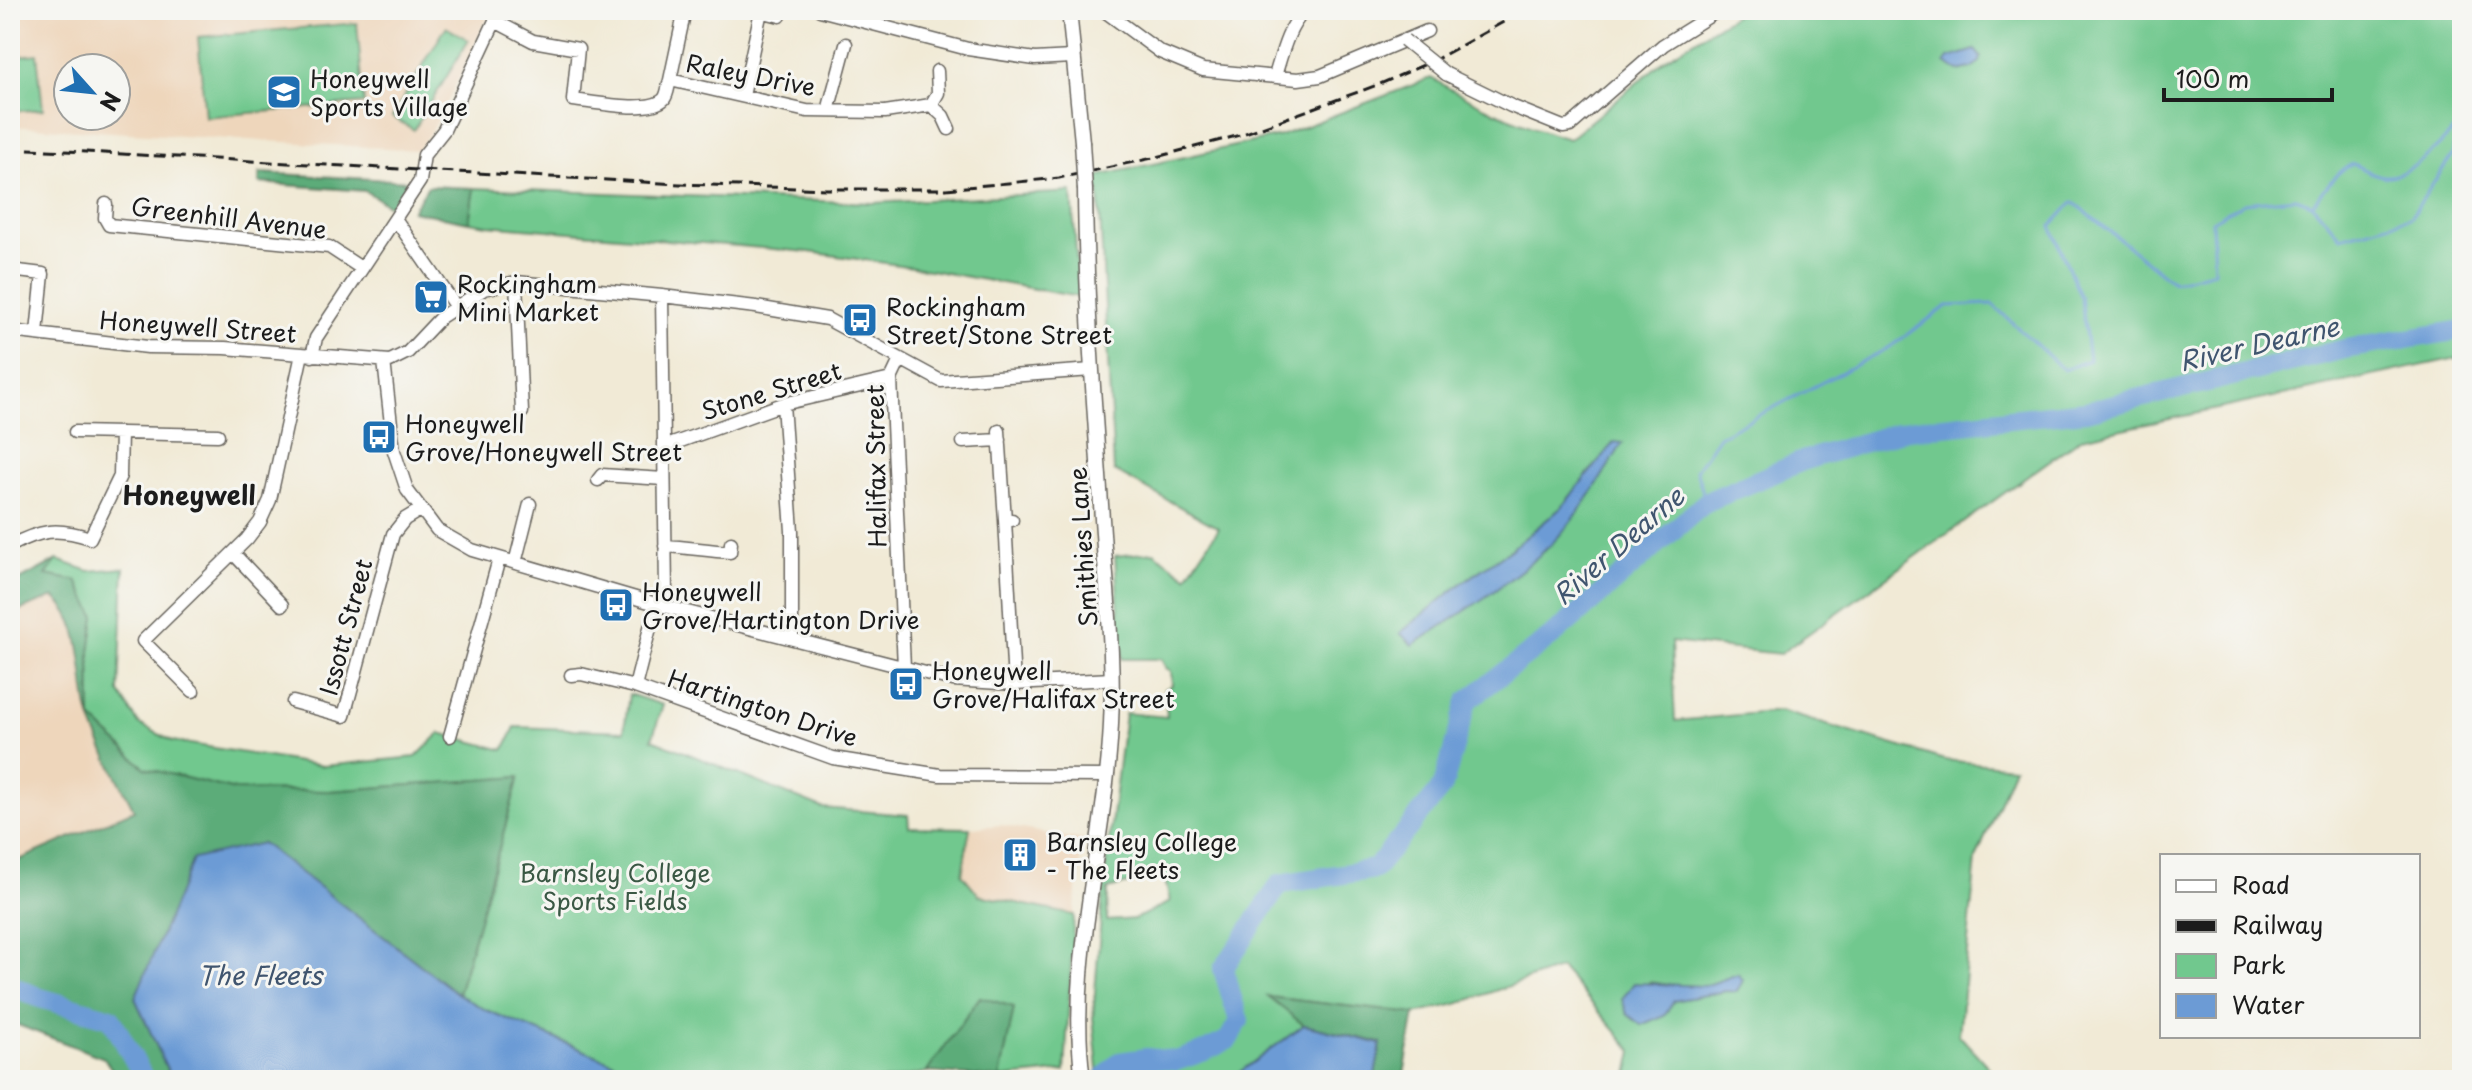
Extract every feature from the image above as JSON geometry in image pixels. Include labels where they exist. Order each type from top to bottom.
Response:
[{"type":"street","points":[[670,80],[685,10]]},
{"type":"street","points":[[743,96],[758,10],[780,16]]},
{"type":"street","points":[[820,10],[968,49],[1035,59],[1072,57]]},
{"type":"street","name":"Smithies Lane","points":[[1069,10],[1082,142],[1092,370],[1112,679],[1107,776],[1081,982],[1079,1020],[1083,1077]]},
{"type":"street","points":[[1103,10],[1160,52],[1203,70],[1298,79],[1320,76],[1427,31]]},
{"type":"street","points":[[1275,76],[1286,42],[1298,17],[1305,10]]},
{"type":"street","points":[[1404,40],[1446,74],[1563,127],[1570,126],[1663,45],[1719,10]]},
{"type":"street","points":[[193,691],[143,641],[233,553],[260,522],[270,500],[307,355],[420,181],[424,155],[444,130],[497,15]]},
{"type":"street","name":"Raley Drive","points":[[497,15],[533,41],[578,49],[573,100],[633,107],[661,102],[670,80],[807,111],[885,112],[931,105]]},
{"type":"street","points":[[667,25],[681,28]]},
{"type":"street","points":[[828,111],[846,44]]},
{"type":"street","points":[[937,71],[938,93],[931,105],[943,116],[949,129]]},
{"type":"street","name":"Greenhill Avenue","points":[[106,204],[105,218],[109,225],[329,247],[361,268]]},
{"type":"street","points":[[396,220],[456,307]]},
{"type":"street","points":[[10,270],[43,274],[37,333]]},
{"type":"street","points":[[1092,370],[941,381],[827,319],[662,296],[516,282],[484,289],[441,317],[408,352],[395,360],[384,361],[394,451],[403,480],[420,510],[437,530],[453,541],[499,559],[660,605],[953,680],[1014,684],[1112,679]]},
{"type":"street","points":[[516,282],[522,412]]},
{"type":"street","name":"Hartington Drive","points":[[662,296],[666,591],[635,687],[833,758],[940,775],[1107,776]]},
{"type":"street","name":"Honeywell Street","points":[[10,331],[98,343],[225,348],[384,361]]},
{"type":"street","name":"Halifax Street","points":[[900,360],[891,379],[904,667]]},
{"type":"street","name":"Stone Street","points":[[664,447],[783,404],[891,379]]},
{"type":"street","points":[[783,404],[792,531],[792,638]]},
{"type":"street","points":[[75,432],[210,440]]},
{"type":"street","points":[[10,546],[44,531],[90,538],[120,476],[121,433]]},
{"type":"street","points":[[963,442],[1000,435],[1008,520],[1014,684]]},
{"type":"street","points":[[598,480],[602,475],[664,479]]},
{"type":"street","points":[[515,563],[530,504]]},
{"type":"street","name":"Issott Street","points":[[293,702],[344,716],[393,534],[405,519],[420,510]]},
{"type":"street","points":[[665,546],[730,552],[731,543]]},
{"type":"street","points":[[233,553],[282,605]]},
{"type":"street","points":[[456,729],[499,559]]},
{"type":"street","points":[[571,675],[581,674],[635,687]]},
{"type":"shaded area","name":"Honeywell Sports Village","points":[[10,10],[491,10],[440,118],[418,150],[112,132],[132,132],[132,52],[52,52],[52,128],[10,126]]},
{"type":"shaded area","points":[[54,597],[65,607],[80,645],[91,718],[134,811],[10,864],[10,614]]},
{"type":"shaded area","points":[[1001,825],[1083,840],[1074,915],[979,895],[962,874],[970,828]]},
{"type":"green space","points":[[1743,10],[2462,10],[2462,357],[2081,438],[1780,654],[1671,642],[1675,721],[1780,711],[1945,760],[2014,767],[1976,859],[1959,1035],[2000,1080],[1627,1080],[1633,1051],[1561,968],[1457,1004],[1415,1014],[1270,997],[1304,1025],[1229,1080],[1099,1080],[1093,1017],[1104,880],[1125,713],[1167,717],[1165,689],[1172,685],[1171,671],[1161,659],[1122,659],[1115,556],[1154,552],[1187,576],[1219,528],[1114,471],[1098,176],[1280,136],[1431,78],[1498,113],[1569,139],[1668,57]],"holes":[[[1614,442],[1545,551],[1463,582],[1509,551],[1561,508]],[[1164,875],[1170,902],[1135,919],[1107,921],[1108,889]],[[1648,982],[1726,991],[1674,1001]]]},
{"type":"green space","points":[[357,23],[364,103],[205,117],[198,37]]},
{"type":"green space","points":[[446,27],[469,40],[414,130],[392,117]]},
{"type":"green space","points":[[37,54],[43,109],[10,112],[10,57]]},
{"type":"green space","points":[[260,173],[409,181],[393,208],[365,191],[259,183]]},
{"type":"green space","points":[[428,186],[474,188],[469,222],[412,211]]},
{"type":"green space","points":[[474,188],[873,203],[1072,192],[1079,297],[809,252],[469,222]]},
{"type":"green space","name":"Barnsley College Sports Fields","points":[[57,560],[89,571],[124,568],[119,692],[139,724],[172,741],[323,766],[416,757],[440,733],[504,750],[515,727],[624,731],[629,694],[663,705],[652,739],[822,808],[908,815],[909,827],[970,828],[962,874],[979,895],[1074,915],[1065,1071],[1000,1078],[1014,1008],[980,997],[927,1072],[890,1080],[655,1080],[486,1010],[458,994],[519,777],[329,791],[235,790],[144,768],[91,718],[90,651],[95,616],[46,575]]},
{"type":"green space","points":[[57,560],[46,575],[77,581],[95,616],[90,652],[91,718],[145,768],[235,790],[329,791],[519,777],[458,994],[261,843],[135,998],[172,1080],[119,1080],[104,1058],[10,1022],[10,864],[134,810],[91,720],[78,639],[65,609],[54,597],[10,614],[10,585]]},
{"type":"green space","points":[[980,997],[1014,1007],[1000,1078],[927,1072]]},
{"type":"green space","points":[[1268,997],[1415,1014],[1403,1080],[1374,1080],[1381,1043],[1304,1025]]},
{"type":"water","points":[[1975,50],[1981,57],[1980,62],[1971,68],[1958,71],[1945,63],[1949,58]]},
{"type":"water","points":[[1614,442],[1623,443],[1577,514],[1543,552],[1496,590],[1413,645],[1400,633],[1561,508]]},
{"type":"water","name":"The Fleets","points":[[262,843],[458,994],[486,1010],[655,1080],[172,1080],[135,998],[193,859]]},
{"type":"water","points":[[1738,974],[1743,980],[1737,992],[1726,991],[1674,1001],[1665,1015],[1641,1025],[1627,1014],[1622,999],[1634,983],[1705,986]]},
{"type":"water","points":[[1304,1025],[1381,1044],[1374,1080],[1229,1080]]},
{"type":"waterway","points":[[1706,502],[1696,470],[1719,436],[1890,347],[1947,306],[1992,304],[2064,370],[2089,360],[2081,298],[2051,226],[2073,202],[2173,282],[2214,271],[2212,221],[2244,203],[2296,198],[2312,204],[2341,237],[2410,218],[2453,154],[2456,127],[2462,117]]},
{"type":"waterway","points":[[2313,203],[2346,167],[2353,164],[2383,176],[2403,172],[2433,151],[2456,127]]},
{"type":"waterway","name":"River Dearne","points":[[1102,1080],[1119,1062],[1147,1058],[1176,1061],[1228,1040],[1239,1021],[1223,969],[1280,884],[1375,869],[1443,786],[1467,701],[1557,632],[1706,502],[1805,460],[1906,430],[2086,411],[2345,349],[2462,330]]},
{"type":"waterway","name":"River Dearne","points":[[10,985],[40,998],[111,1018],[145,1080]]},
{"type":"railway","points":[[10,148],[680,184],[946,189],[1059,178],[1240,135],[1380,84],[1435,60],[1525,10]]},
{"type":"place","name":"Honeywell Sports Village","points":[[284,92]]},
{"type":"place","name":"Rockingham Mini Market","points":[[431,297]]},
{"type":"place","name":"Rockingham Street/Stone Street","points":[[860,320]]},
{"type":"place","name":"Honeywell Grove/Honeywell Street","points":[[379,437]]},
{"type":"place","name":"Honeywell Grove/Hartington Drive","points":[[616,605]]},
{"type":"place","name":"Honeywell Grove/Halifax Street","points":[[906,684]]},
{"type":"place","name":"Barnsley College - The Fleets","points":[[1020,855]]},
{"type":"district","name":"Honeywell","points":[[189,494]]}]
